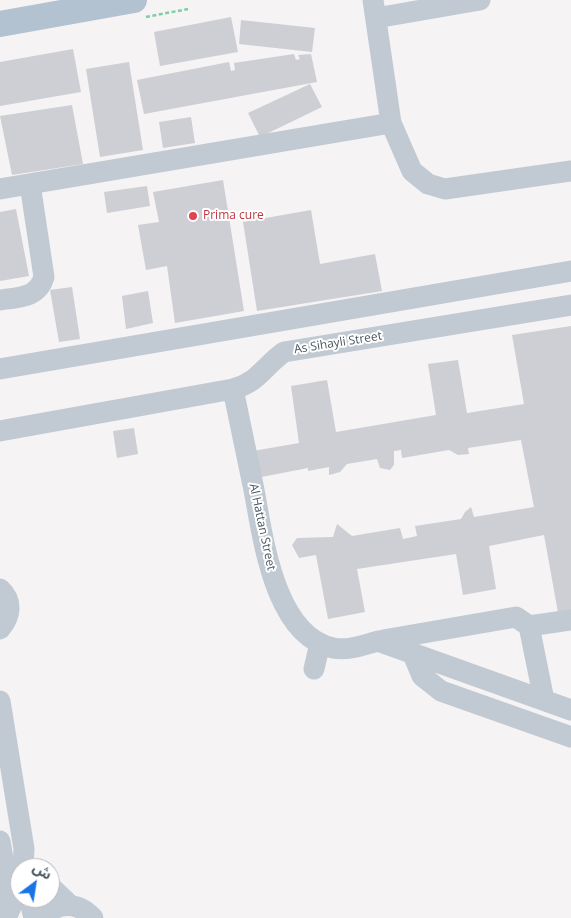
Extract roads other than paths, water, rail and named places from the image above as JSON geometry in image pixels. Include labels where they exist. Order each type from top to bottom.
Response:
[{"type":"main road","points":[[0,24],[134,0]]},
{"type":"street","points":[[480,0],[374,9],[391,123],[412,171],[428,184],[445,189],[571,171]]},
{"type":"street","points":[[0,189],[391,123]]},
{"type":"street","points":[[0,300],[30,295],[41,287],[44,277],[30,184]]},
{"type":"street","points":[[0,369],[571,271]]},
{"type":"street","name":"As Sihayli Street","points":[[0,431],[248,385],[269,363],[284,352],[571,305]]},
{"type":"street","name":"Al Hattan Street","points":[[233,389],[271,573],[291,616],[303,630],[320,643],[334,648],[352,648],[378,641],[516,617],[528,626]]},
{"type":"street","points":[[0,589],[6,596],[10,610],[5,623],[0,628]]},
{"type":"street","points":[[544,700],[528,626],[571,620]]},
{"type":"street","points":[[378,641],[571,710]]},
{"type":"street","points":[[314,669],[320,643]]},
{"type":"street","points":[[412,652],[422,676],[441,691],[571,737]]},
{"type":"street","points":[[0,701],[14,858]]},
{"type":"street","points":[[0,841],[10,859]]},
{"type":"street","points":[[60,896],[70,905],[83,909],[93,918]]},
{"type":"street","points":[[43,918],[54,908],[70,905]]},
{"type":"place","name":"Prima cure","points":[[193,216]]}]
